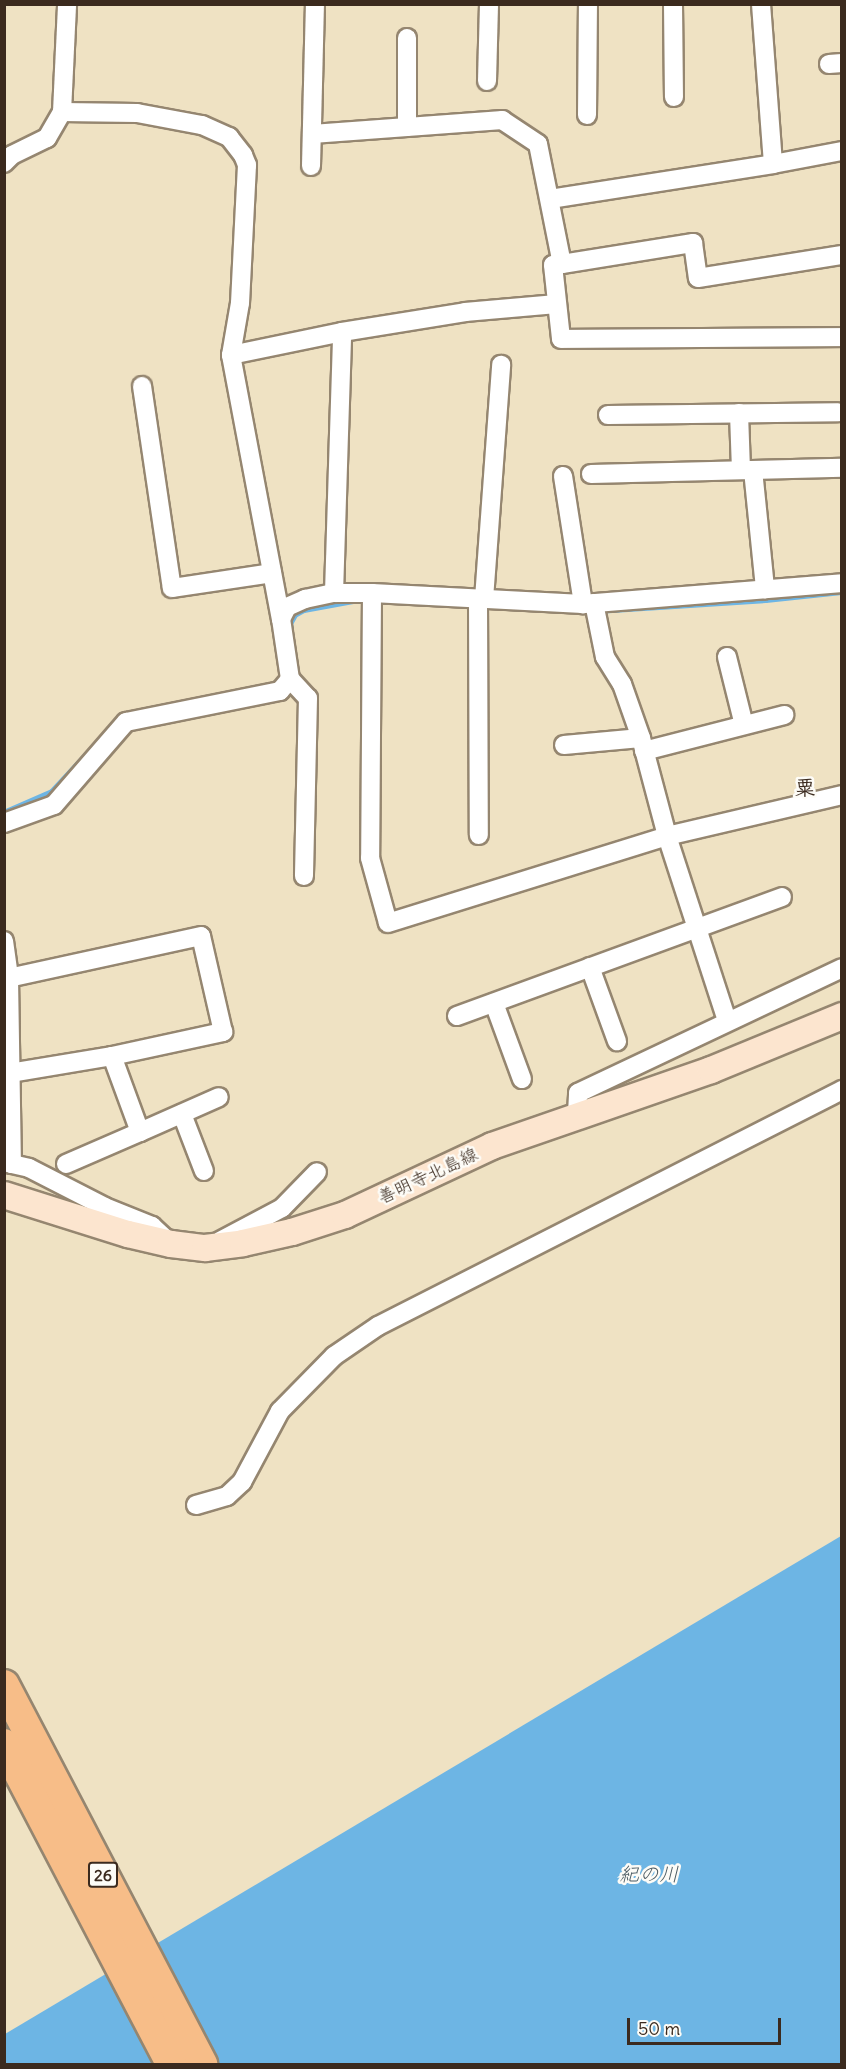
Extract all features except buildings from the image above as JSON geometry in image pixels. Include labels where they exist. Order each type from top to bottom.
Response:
[{"type":"highway","name":"26","points":[[4,1685],[202,2064]]},
{"type":"highway","name":"26","points":[[4,1744],[171,2064]]},
{"type":"main road","name":"善明寺北島線","points":[[4,1195],[128,1234],[171,1244],[205,1248],[243,1243],[292,1232],[345,1215],[492,1146],[577,1114],[711,1070],[842,1016]]},
{"type":"street","points":[[7,156],[47,138],[62,112],[67,4]]},
{"type":"street","points":[[311,166],[315,4]]},
{"type":"street","points":[[487,81],[489,4]]},
{"type":"street","points":[[587,115],[588,4]]},
{"type":"street","points":[[673,4],[674,97]]},
{"type":"street","points":[[761,4],[773,164]]},
{"type":"street","points":[[407,38],[407,127]]},
{"type":"street","points":[[62,112],[137,113],[202,125],[229,137],[236,144],[247,165],[240,303],[231,355],[294,684],[308,698],[304,876]]},
{"type":"street","points":[[312,134],[502,120],[538,144],[562,264]]},
{"type":"street","points":[[550,199],[842,151]]},
{"type":"street","points":[[842,255],[698,278],[693,243],[553,266],[561,339],[842,337]]},
{"type":"street","points":[[231,355],[342,332],[465,312],[557,304]]},
{"type":"street","points":[[334,593],[342,332]]},
{"type":"street","points":[[479,835],[480,603],[501,365]]},
{"type":"street","points":[[142,386],[172,588],[272,573]]},
{"type":"street","points":[[608,415],[838,412]]},
{"type":"street","points":[[739,413],[765,589]]},
{"type":"street","points":[[591,474],[842,468]]},
{"type":"street","points":[[563,476],[605,657],[622,684],[642,745],[667,837],[727,1021]]},
{"type":"street","points":[[281,619],[287,607],[305,599],[334,593],[372,600],[592,608],[842,583]]},
{"type":"street","points":[[372,600],[370,858],[388,923],[667,837],[842,795]]},
{"type":"street","points":[[727,657],[744,725]]},
{"type":"street","points":[[4,824],[54,805],[126,722],[280,691],[294,684]]},
{"type":"street","points":[[564,745],[642,745],[784,715]]},
{"type":"street","points":[[457,1016],[782,897]]},
{"type":"street","points":[[7,1074],[112,1056],[223,1032],[201,936],[8,990]]},
{"type":"street","points":[[4,941],[8,990],[8,1163],[29,1168],[105,1207],[152,1226],[171,1244]]},
{"type":"street","points":[[590,968],[617,1041]]},
{"type":"street","points":[[577,1114],[578,1093],[842,968]]},
{"type":"street","points":[[494,1003],[522,1079]]},
{"type":"street","points":[[112,1056],[140,1132]]},
{"type":"street","points":[[196,1505],[227,1496],[242,1482],[280,1412],[334,1356],[378,1326],[842,1090]]},
{"type":"street","points":[[66,1164],[219,1097]]},
{"type":"street","points":[[182,1114],[204,1171]]},
{"type":"street","points":[[205,1248],[282,1208],[317,1172]]},
{"type":"water","name":"紀の川","points":[[841,1536],[841,2064],[5,2064],[5,2034]]},
{"type":"waterway","points":[[597,611],[766,600],[842,592]]},
{"type":"waterway","points":[[291,630],[290,624],[295,615],[304,610],[353,601]]},
{"type":"waterway","points":[[4,813],[52,792],[105,735]]},
{"type":"district","name":"粟","points":[[805,788]]}]
